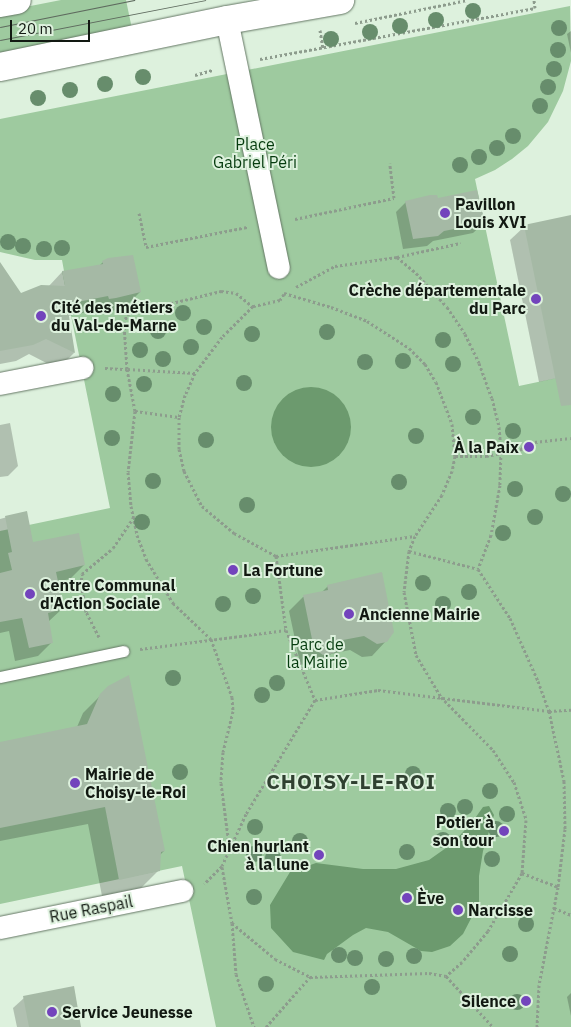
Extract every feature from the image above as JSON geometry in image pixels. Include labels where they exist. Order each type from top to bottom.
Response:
[{"type":"main road","points":[[0,3],[16,0]]},
{"type":"main road","points":[[0,67],[225,10],[340,0]]},
{"type":"street","points":[[225,10],[232,32],[235,64],[279,268]]},
{"type":"street","points":[[0,384],[82,368]]},
{"type":"street","name":"Rue Raspail","points":[[0,928],[182,891]]},
{"type":"lane","points":[[0,677],[123,651]]},
{"type":"path","points":[[235,64],[535,8],[534,0]]},
{"type":"path","points":[[415,536],[276,556],[234,533],[202,506],[184,471],[179,449],[179,417],[185,395],[195,373],[222,337],[253,306],[280,300],[284,294],[335,266],[397,257],[460,243]]},
{"type":"path","points":[[397,257],[416,273],[447,307],[479,363],[492,398],[499,427],[501,452],[500,485],[491,535],[478,569]]},
{"type":"path","points":[[195,373],[127,368],[124,324],[127,314],[221,291],[236,293],[253,306]]},
{"type":"path","points":[[284,294],[331,307],[367,321],[409,348],[424,364],[436,382],[452,424],[455,456],[452,471],[442,495],[415,536],[409,551],[404,592],[416,655],[441,697],[493,750],[514,782],[526,820],[522,873],[488,931],[462,962],[446,976]]},
{"type":"path","points":[[128,376],[135,411],[128,472],[133,518],[146,559],[173,603],[211,640],[232,704],[231,722],[223,752],[221,783],[230,846]]},
{"type":"path","points":[[135,411],[179,417]]},
{"type":"path","points":[[455,456],[486,456],[522,449],[525,443],[571,438]]},
{"type":"path","points":[[108,654],[86,612],[81,585],[82,574],[103,559],[113,548],[133,518]]},
{"type":"path","points":[[409,551],[478,569],[510,618],[549,711],[564,781],[565,829],[558,886],[539,985],[537,1027]]},
{"type":"path","points":[[276,556],[286,630],[315,700]]},
{"type":"path","points":[[123,651],[286,630]]},
{"type":"path","points":[[182,891],[204,885],[222,866],[230,846],[269,774],[315,700],[378,690],[549,711],[571,710]]},
{"type":"path","points":[[222,866],[232,923],[236,974],[254,1027]]},
{"type":"path","points":[[522,873],[558,886]]},
{"type":"path","points":[[554,908],[571,915]]},
{"type":"path","points":[[232,923],[275,959],[310,977],[429,973],[446,976],[493,1027]]},
{"type":"path","points":[[266,1027],[310,977]]},
{"type":"green space","points":[[61,0],[126,0],[132,29],[0,54],[0,12]]},
{"type":"green space","name":"Parc de la Mairie","points":[[570,6],[571,61],[563,91],[548,122],[528,146],[512,159],[495,170],[475,179],[519,386],[571,375],[571,1027],[216,1027],[182,866],[0,904],[0,531],[110,508],[62,271],[64,271],[62,260],[35,260],[0,252],[0,119]]},
{"type":"shaded area","points":[[303,387],[319,387],[340,398],[351,419],[351,435],[340,456],[319,467],[303,467],[289,461],[277,449],[271,435],[271,419],[277,405],[289,393]]},
{"type":"shaded area","points":[[489,806],[494,815],[483,851],[479,876],[479,903],[463,934],[450,946],[432,952],[421,951],[388,932],[366,928],[327,954],[324,960],[293,952],[271,928],[270,905],[290,872],[316,863],[363,869],[396,869],[429,860],[453,843],[483,807]]},
{"type":"building","name":"Pavillon Louis XVI","points":[[477,190],[485,223],[444,231],[438,236],[413,239],[405,201],[430,195],[437,195],[438,198]]},
{"type":"building","points":[[571,215],[571,405],[561,406],[524,225]]},
{"type":"building","points":[[133,255],[141,292],[116,298],[109,299],[108,296],[67,304],[75,353],[46,339],[33,345],[0,351],[0,262],[21,293],[41,285],[65,286],[62,271],[103,264],[102,261],[108,258]]},
{"type":"building","name":"Centre Communal d'Action Sociale","points":[[27,511],[33,542],[79,533],[85,565],[56,572],[64,609],[48,613],[53,643],[29,648],[22,618],[0,622],[0,573],[12,570],[8,553],[12,552],[5,516]]},
{"type":"building","name":"Ancienne Mairie","points":[[382,572],[394,632],[387,642],[377,644],[364,636],[343,640],[334,653],[323,655],[314,649],[303,595],[328,590],[327,585]]},
{"type":"building","name":"Mairie de Choisy-le-Roi","points":[[129,675],[165,851],[161,852],[160,871],[119,880],[105,807],[0,828],[0,742],[87,724],[100,694],[108,686]]},
{"type":"building","name":"Service Jeunesse","points":[[74,986],[81,1027],[29,1027],[23,996]]},
{"type":"tram line","points":[[0,27],[134,0]]},
{"type":"tram line","points":[[0,40],[205,0]]},
{"type":"place","name":"Pavillon Louis XVI","points":[[445,213]]},
{"type":"place","name":"Crèche départementale du Parc","points":[[536,299]]},
{"type":"place","name":"Cité des métiers du Val-de-Marne","points":[[41,316]]},
{"type":"place","name":"À la Paix","points":[[529,447]]},
{"type":"place","name":"La Fortune","points":[[233,570]]},
{"type":"place","name":"Centre Communal d'Action Sociale","points":[[30,594]]},
{"type":"place","name":"Ancienne Mairie","points":[[349,614]]},
{"type":"place","name":"Mairie de Choisy-le-Roi","points":[[75,783]]},
{"type":"place","name":"Potier à son tour","points":[[504,831]]},
{"type":"place","name":"Chien hurlant à la lune","points":[[319,855]]},
{"type":"place","name":"Ève","points":[[407,898]]},
{"type":"place","name":"Narcisse","points":[[458,910]]},
{"type":"place","name":"Silence","points":[[526,1001]]},
{"type":"place","name":"Service Jeunesse","points":[[52,1012]]},
{"type":"district","name":"CHOISY-LE-ROI","points":[[351,781]]},
{"type":"park label","name":"Place Gabriel Péri","points":[[255,153]]}]
